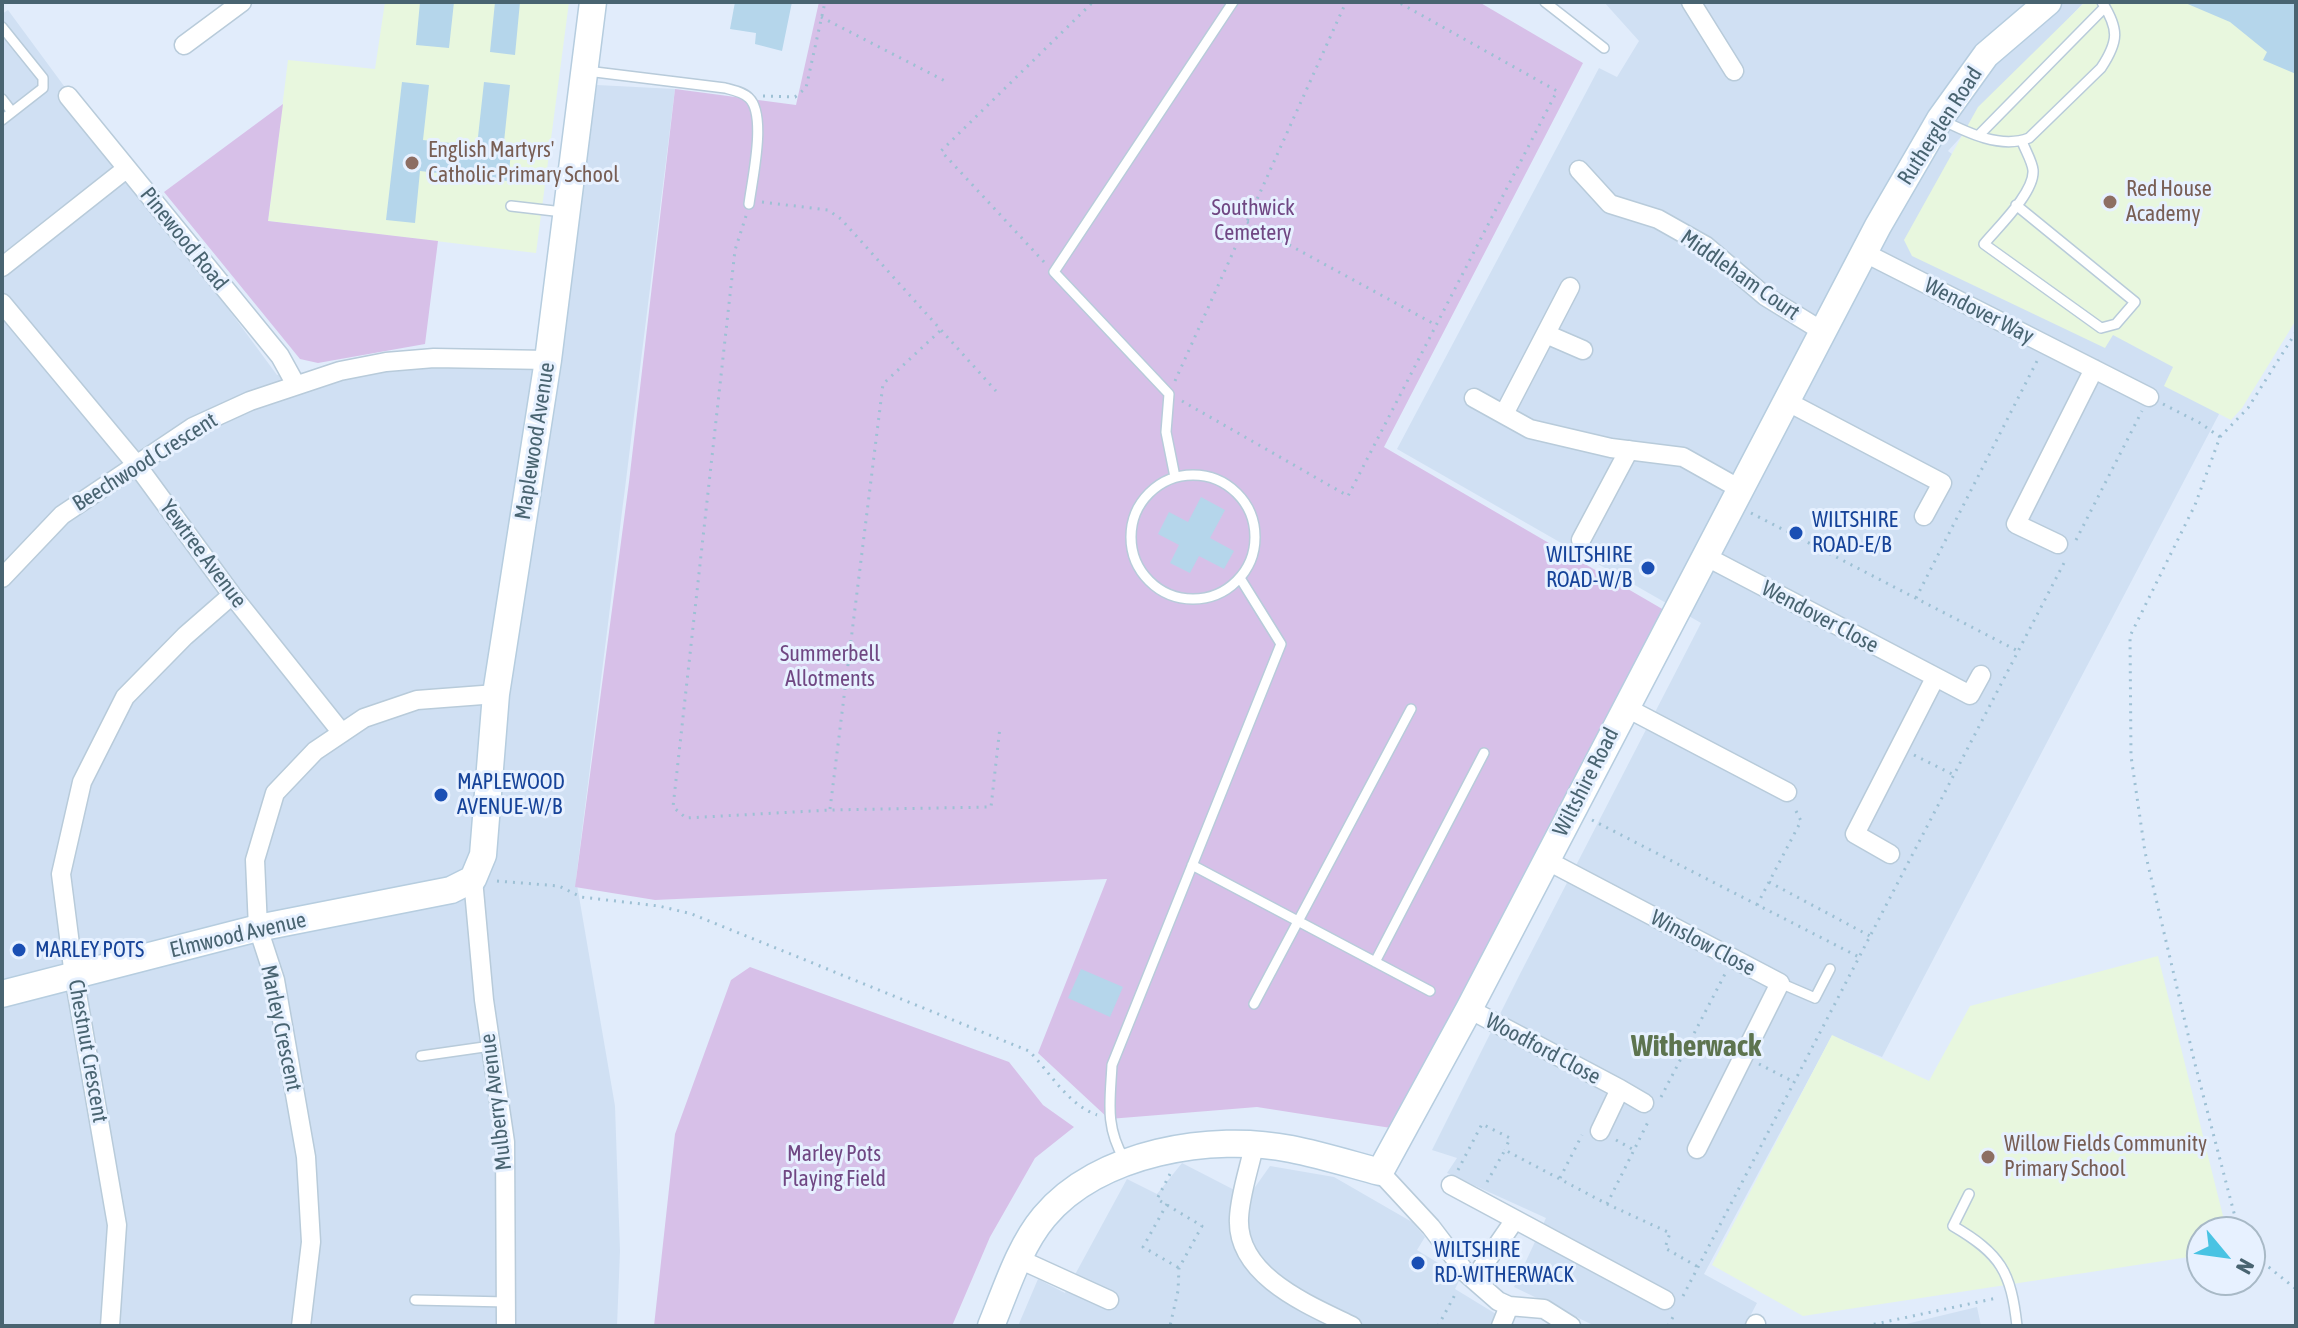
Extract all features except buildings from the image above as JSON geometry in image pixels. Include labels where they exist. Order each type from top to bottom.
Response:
[{"type":"street","points":[[184,45],[242,2]]},
{"type":"street","name":"Maplewood Avenue","points":[[473,879],[483,855],[496,694],[548,360],[593,2]]},
{"type":"street","points":[[1691,2],[1734,71]]},
{"type":"street","name":"Rutherglen Road","points":[[1878,226],[1940,119],[1986,55],[2048,2]]},
{"type":"street","name":"Pinewood Road","points":[[68,96],[280,356],[296,385]]},
{"type":"street","points":[[2,267],[126,169]]},
{"type":"street","name":"Middleham Court","points":[[1579,170],[1610,204],[1658,219],[1706,246],[1765,296],[1822,331]]},
{"type":"street","name":"Wiltshire Road","points":[[1380,1172],[1469,1009],[1878,226]]},
{"type":"street","name":"Wendover Way","points":[[1865,253],[2149,397]]},
{"type":"street","points":[[1504,414],[1570,287]]},
{"type":"street","name":"Yewtree Avenue","points":[[2,303],[136,464],[232,595],[342,733]]},
{"type":"street","points":[[1546,334],[1583,350]]},
{"type":"street","name":"Beechwood Crescent","points":[[2,578],[9,554],[62,515],[193,427],[250,401],[340,371],[386,362],[434,358],[548,360]]},
{"type":"street","points":[[2058,544],[2016,524],[2094,369]]},
{"type":"street","points":[[1474,398],[1530,429],[1629,450],[1683,457],[1736,496]]},
{"type":"street","points":[[1788,402],[1942,483],[1924,516]]},
{"type":"street","points":[[1581,540],[1629,450]]},
{"type":"street","name":"Wendover Close","points":[[1705,556],[1970,695],[1981,675]]},
{"type":"street","name":"Chestnut Crescent","points":[[110,1326],[117,1225],[74,976],[61,874],[82,782],[125,697],[185,636],[232,595]]},
{"type":"street","points":[[1890,854],[1855,834],[1935,678]]},
{"type":"street","name":"Marley Crescent","points":[[301,1326],[311,1242],[306,1157],[275,980],[258,928],[255,860],[275,793],[315,751],[364,718],[417,700],[496,694]]},
{"type":"street","points":[[1625,707],[1787,792]]},
{"type":"street","name":"Winslow Close","points":[[1546,860],[1780,983],[1697,1149]]},
{"type":"street","name":"Elmwood Avenue","points":[[2,994],[258,928],[451,890],[473,879]]},
{"type":"street","name":"Mulberry Avenue","points":[[473,879],[484,1000],[505,1142],[506,1326]]},
{"type":"street","name":"Woodford Close","points":[[1469,1009],[1620,1089],[1600,1131]]},
{"type":"street","points":[[1620,1089],[1651,1107]]},
{"type":"street","points":[[991,1326],[1019,1259],[1043,1217],[1080,1183],[1154,1153],[1207,1144],[1289,1148],[1380,1172],[1431,1227],[1470,1276],[1509,1306],[1544,1309],[1571,1326]]},
{"type":"street","points":[[1254,1146],[1239,1220],[1246,1254],[1288,1295],[1352,1326]]},
{"type":"street","points":[[1451,1185],[1673,1306]]},
{"type":"street","points":[[1470,1276],[1514,1221]]},
{"type":"street","points":[[1019,1259],[1109,1300]]},
{"type":"street","points":[[1501,1326],[1509,1306]]},
{"type":"lane","points":[[1175,477],[1166,432],[1169,394],[1054,272],[1233,2]]},
{"type":"lane","points":[[1545,2],[1604,48]]},
{"type":"lane","points":[[1940,119],[1979,135],[2001,143],[2029,138],[2101,68],[2108,57],[2116,27],[2104,4],[1979,135]]},
{"type":"lane","points":[[2,27],[43,78],[43,88],[2,120]]},
{"type":"lane","points":[[584,70],[725,88],[747,95],[756,107],[758,124],[750,202]]},
{"type":"lane","points":[[2,99],[12,112]]},
{"type":"lane","points":[[2016,205],[2135,302],[2116,324],[2101,328],[1984,244],[2032,182],[2033,169],[2022,141]]},
{"type":"lane","points":[[511,206],[566,213]]},
{"type":"lane","points":[[1195,475],[1214,479],[1232,488],[1245,503],[1253,521],[1255,541],[1251,561],[1240,578],[1224,591],[1205,599],[1183,599],[1163,593],[1147,580],[1135,562],[1130,542],[1132,521],[1141,501],[1156,486],[1175,477],[1195,475]]},
{"type":"lane","points":[[1126,1162],[1113,1140],[1109,1119],[1112,1065],[1281,644],[1240,578]]},
{"type":"lane","points":[[1254,1004],[1411,709]]},
{"type":"lane","points":[[1375,962],[1484,753]]},
{"type":"lane","points":[[1192,865],[1430,991]]},
{"type":"lane","points":[[1780,983],[1815,998],[1830,969]]},
{"type":"lane","points":[[421,1056],[491,1046]]},
{"type":"lane","points":[[1969,1194],[1953,1226],[1974,1238],[1996,1259],[2008,1278],[2017,1326]]},
{"type":"lane","points":[[415,1300],[507,1302]]},
{"type":"path","points":[[747,95],[795,97],[806,88],[825,2]]},
{"type":"path","points":[[1054,272],[941,151],[1093,2]]},
{"type":"path","points":[[1346,2],[1169,394],[1348,496],[1557,91],[1398,2]]},
{"type":"path","points":[[821,17],[949,83]]},
{"type":"path","points":[[996,391],[841,219],[828,210],[750,202],[735,250],[673,807],[686,818],[830,810],[991,807],[1000,727]]},
{"type":"path","points":[[1247,222],[1436,325]]},
{"type":"path","points":[[830,810],[883,384],[941,330]]},
{"type":"path","points":[[2235,1216],[2148,868],[2131,756],[2130,636],[2195,505],[2220,437],[2248,408],[2296,332]]},
{"type":"path","points":[[1916,598],[2046,345]]},
{"type":"path","points":[[1668,1326],[1673,1306],[1698,1267],[2149,397],[2220,437]]},
{"type":"path","points":[[1736,496],[1916,598],[2018,651]]},
{"type":"path","points":[[1900,747],[1954,775]]},
{"type":"path","points":[[1757,905],[1801,821],[1787,792]]},
{"type":"path","points":[[1572,810],[1859,957]]},
{"type":"path","points":[[473,879],[559,886],[581,897],[659,906],[692,914],[1029,1051],[1066,1095],[1090,1112],[1109,1119]]},
{"type":"path","points":[[1769,882],[1870,936]]},
{"type":"path","points":[[1607,1204],[1651,1107],[1733,958]]},
{"type":"path","points":[[1743,1056],[1794,1082]]},
{"type":"path","points":[[1451,1185],[1482,1124],[1510,1138],[1477,1200]]},
{"type":"path","points":[[1505,1150],[1607,1204],[1670,1233],[1665,1248],[1698,1267]]},
{"type":"path","points":[[1154,1153],[1161,1174],[1170,1173],[1157,1199],[1202,1226],[1179,1268],[1178,1291],[1170,1326]]},
{"type":"path","points":[[1167,1204],[1143,1247],[1179,1268]]},
{"type":"path","points":[[2266,1265],[2296,1289]]},
{"type":"path","points":[[1438,1326],[1470,1276]]},
{"type":"path","points":[[1866,1326],[2013,1295]]},
{"type":"shaded area","name":"English Martyrs' Catholic Primary School","points":[[385,2],[569,2],[536,253],[268,221],[288,60],[375,69]]},
{"type":"shaded area","points":[[1604,2],[2084,2],[1948,151],[2239,376],[1882,1057],[1832,1036],[1704,1274],[1757,1303],[1745,1326],[1595,1326],[1514,1287],[1546,1218],[1447,1173],[1457,1158],[1432,1150],[1701,623],[1397,449],[1599,68],[1617,77],[1639,41]]},
{"type":"shaded area","name":"Red House Academy","points":[[2085,2],[2296,2],[2296,320],[2242,408],[2231,420],[2164,386],[2173,367],[2113,335],[2105,348],[1912,256],[1904,240],[1978,107]]},
{"type":"shaded area","points":[[8,10],[277,375],[562,347],[597,85],[675,89],[576,879],[615,1106],[620,1251],[617,1326],[2,1326],[2,14]]},
{"type":"shaded area","name":"Willow Fields Community Primary School","points":[[2158,956],[2223,1216],[2186,1216],[2186,1257],[1803,1316],[1712,1265],[1832,1035],[1929,1081],[1970,1006]]},
{"type":"shaded area","points":[[1182,1163],[1248,1197],[1270,1166],[1334,1177],[1412,1222],[1425,1237],[1417,1250],[1461,1277],[1455,1289],[1496,1314],[1490,1326],[1018,1326],[1038,1279],[1065,1293],[1127,1179],[1157,1194]]},
{"type":"shaded area","points":[[1977,1307],[1981,1326],[1898,1326]]},
{"type":"green space","points":[[819,2],[1479,2],[1583,63],[1384,447],[1664,610],[1391,1128],[1257,1107],[1109,1119],[1038,1053],[1107,879],[655,900],[575,887],[629,482],[675,89],[796,105]]},
{"type":"green space","points":[[283,104],[268,221],[438,241],[425,344],[318,363],[300,359],[164,192]]},
{"type":"green space","name":"Marley Pots Playing Field","points":[[750,967],[1009,1062],[1043,1105],[1074,1127],[1035,1158],[990,1237],[952,1326],[654,1326],[675,1134],[731,980]]},
{"type":"place","name":"English Martyrs' Catholic Primary School","points":[[412,163]]},
{"type":"place","name":"Red House Academy","points":[[2110,202]]},
{"type":"place","name":"WILTSHIRE ROAD-E/B","points":[[1796,533]]},
{"type":"place","name":"WILTSHIRE ROAD-W/B","points":[[1648,568]]},
{"type":"place","name":"MAPLEWOOD AVENUE-W/B","points":[[441,795]]},
{"type":"place","name":"MARLEY POTS","points":[[19,950]]},
{"type":"place","name":"Willow Fields Community Primary School","points":[[1988,1157]]},
{"type":"place","name":"WILTSHIRE RD-WITHERWACK","points":[[1418,1263]]},
{"type":"district","name":"Witherwack","points":[[1696,1047]]},
{"type":"park label","name":"Southwick Cemetery","points":[[1253,220]]},
{"type":"park label","name":"Summerbell Allotments","points":[[830,666]]}]
